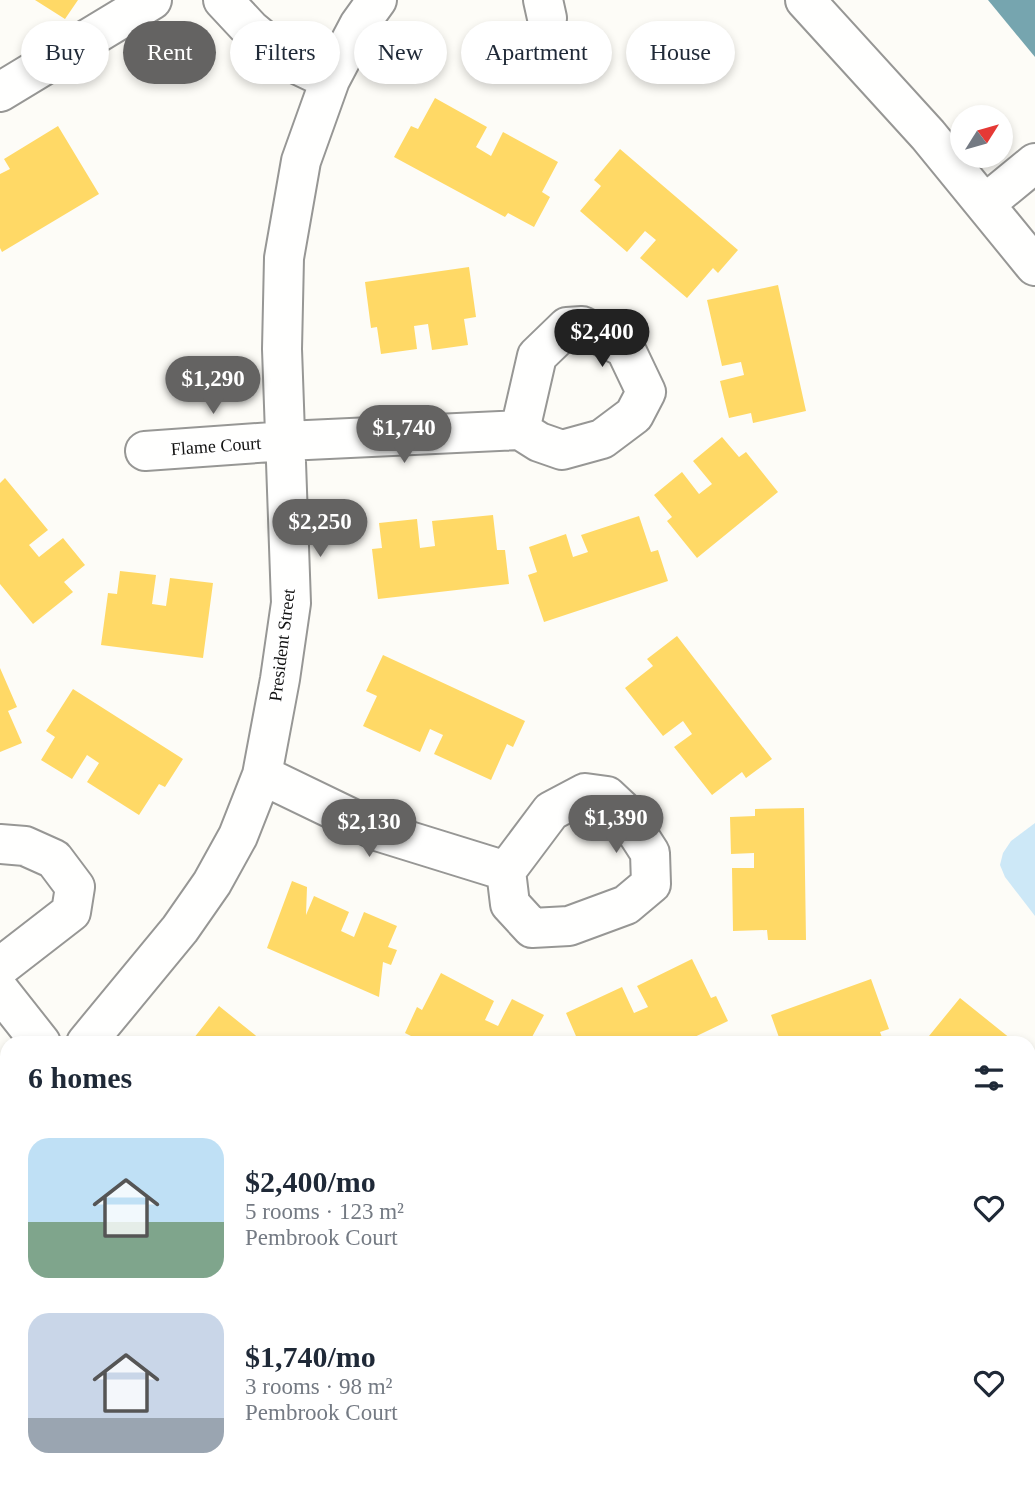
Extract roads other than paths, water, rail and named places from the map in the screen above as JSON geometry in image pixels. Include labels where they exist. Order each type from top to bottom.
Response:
[{"type":"street","points":[[4,84],[152,0]]},
{"type":"street","points":[[223,0],[243,21]]},
{"type":"street","name":"President Street","points":[[340,61],[359,25],[377,0]]},
{"type":"street","points":[[805,0],[928,135],[1035,266]]},
{"type":"street","name":"President Street","points":[[92,1036],[180,929],[212,883],[238,836],[262,775],[291,603],[282,349],[284,258],[301,161],[329,84]]},
{"type":"street","points":[[985,204],[1035,163]]},
{"type":"street","name":"Flame Court","points":[[145,451],[286,441],[520,430]]},
{"type":"street","points":[[262,775],[380,832],[506,871]]},
{"type":"street","points":[[0,844],[25,846],[54,859],[75,887],[71,912],[0,967]]},
{"type":"street","points":[[0,991],[35,1036]]},
{"type":"water","points":[[1035,823],[1035,916],[1005,877],[1000,865],[1003,853],[1011,841]]}]
